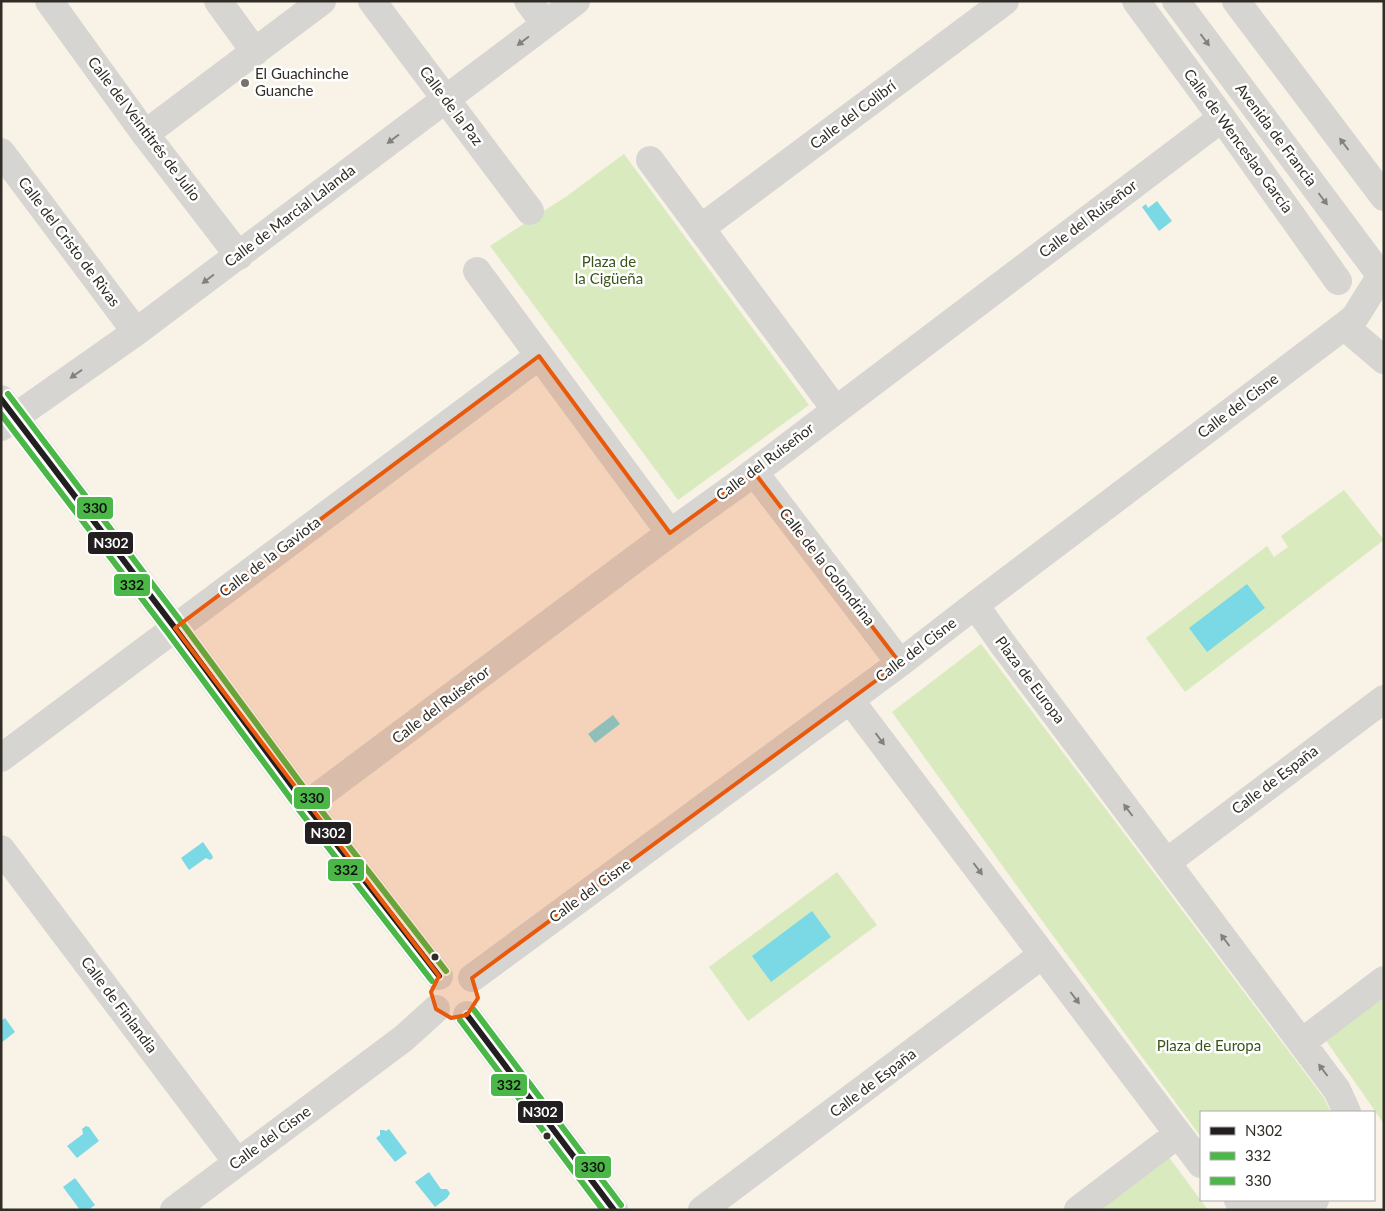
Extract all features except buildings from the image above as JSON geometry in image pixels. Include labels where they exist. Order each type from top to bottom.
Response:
[{"type":"street","points":[[218,1],[255,52]]},
{"type":"street","points":[[145,134],[322,1]]},
{"type":"street","name":"Calle de la Paz","points":[[372,1],[530,211]]},
{"type":"street","points":[[528,1],[545,24]]},
{"type":"street","name":"Calle de Marcial Lalanda","points":[[6,414],[136,332],[576,1]]},
{"type":"street","name":"Calle del Colibrí","points":[[700,228],[1005,1]]},
{"type":"street","name":"Calle de Wenceslao García","points":[[1136,1],[1338,281]]},
{"type":"street","name":"Avenida de Francia","points":[[1176,1],[1379,277]]},
{"type":"street","points":[[1236,1],[1384,197]]},
{"type":"street","name":"Calle del Veintitrés de Julio","points":[[62,6],[145,134],[239,256]]},
{"type":"street","name":"Calle del Ruiseñor","points":[[306,805],[754,472],[1222,118]]},
{"type":"street","name":"Calle del Cristo de Rivas","points":[[1,152],[136,332]]},
{"type":"street","points":[[650,160],[835,409]]},
{"type":"street","points":[[478,271],[670,533]]},
{"type":"street","name":"Calle del Cisne","points":[[472,978],[900,663],[1349,321],[1379,277]]},
{"type":"street","name":"Calle del Cisne","points":[[1349,321],[1384,311]]},
{"type":"street","points":[[1349,321],[1384,360]]},
{"type":"street","name":"Calle de la Gaviota","points":[[1,758],[539,356]]},
{"type":"street","points":[[6,414],[175,628],[306,805],[439,976]]},
{"type":"street","name":"Calle de la Golondrina","points":[[754,472],[900,663]]},
{"type":"street","name":"Plaza de Europa","points":[[975,605],[1302,1042],[1337,1090],[1347,1111]]},
{"type":"street","name":"Calle de España","points":[[1167,862],[1384,699]]},
{"type":"street","points":[[850,700],[1200,1163]]},
{"type":"street","name":"Calle de Finlandia","points":[[1,849],[238,1162]]},
{"type":"street","name":"Calle de España","points":[[702,1210],[1042,955]]},
{"type":"street","points":[[456,970],[464,972],[472,978],[477,987],[478,998],[474,1008],[467,1015],[459,1018],[450,1018],[436,1009],[432,1001],[431,992],[433,984],[439,976],[456,970]]},
{"type":"street","points":[[1302,1042],[1384,980]]},
{"type":"street","name":"Calle del Cisne","points":[[174,1210],[404,1038],[436,1009]]},
{"type":"street","points":[[467,1015],[614,1210]]},
{"type":"street","points":[[1078,1210],[1178,1134]]},
{"type":"street","points":[[1241,1201],[1272,1209],[1291,1207],[1313,1201]]},
{"type":"highlighted area","points":[[539,356],[670,533],[754,472],[900,663],[472,978],[478,998],[467,1015],[451,1018],[436,1009],[431,992],[439,976],[175,628]]},
{"type":"green space","name":"Plaza de la Cigüeña","points":[[624,154],[809,405],[678,500],[490,246],[567,196]]},
{"type":"green space","points":[[1344,490],[1384,540],[1185,692],[1146,638],[1267,546],[1274,557],[1288,547],[1281,536]]},
{"type":"green space","name":"Plaza de Europa","points":[[981,644],[1324,1098],[1330,1111],[1200,1111],[1200,1136],[892,712]]},
{"type":"green space","points":[[837,872],[877,925],[748,1021],[709,967]]},
{"type":"green space","points":[[1384,996],[1384,1124],[1375,1111],[1325,1039]]},
{"type":"green space","points":[[1168,1156],[1208,1210],[1095,1210]]},
{"type":"water","points":[[1157,201],[1172,221],[1159,231],[1142,207],[1146,204],[1148,208]]},
{"type":"water","points":[[1247,584],[1265,608],[1207,652],[1189,628]]},
{"type":"water","points":[[613,715],[620,724],[595,743],[588,734]]},
{"type":"water","points":[[203,842],[213,858],[210,860],[206,858],[189,870],[181,858]]},
{"type":"water","points":[[812,911],[831,937],[771,982],[752,956]]},
{"type":"water","points":[[5,1018],[15,1032],[1,1043],[1,1021]]},
{"type":"water","points":[[86,1126],[89,1127],[99,1141],[77,1158],[67,1146],[83,1134],[82,1129]]},
{"type":"water","points":[[389,1129],[407,1153],[395,1162],[376,1138],[380,1135],[380,1130],[386,1131]]},
{"type":"water","points":[[429,1172],[441,1189],[447,1189],[450,1193],[447,1198],[435,1207],[415,1182]]},
{"type":"water","points":[[75,1178],[95,1205],[88,1210],[80,1210],[63,1187]]},
{"type":"transit line","name":"330","points":[[8,394],[182,623],[313,800],[446,971]]},
{"type":"transit line","name":"N302","points":[[1,399],[175,628],[306,805],[439,976]]},
{"type":"transit line","name":"332","points":[[1,414],[168,633],[299,810],[432,981]]},
{"type":"transit line","name":"330","points":[[474,1010],[621,1205]]},
{"type":"transit line","name":"N302","points":[[467,1015],[614,1210]]},
{"type":"transit line","name":"332","points":[[460,1020],[603,1210]]},
{"type":"place","name":"El Guachinche Guanche","points":[[245,83]]}]
